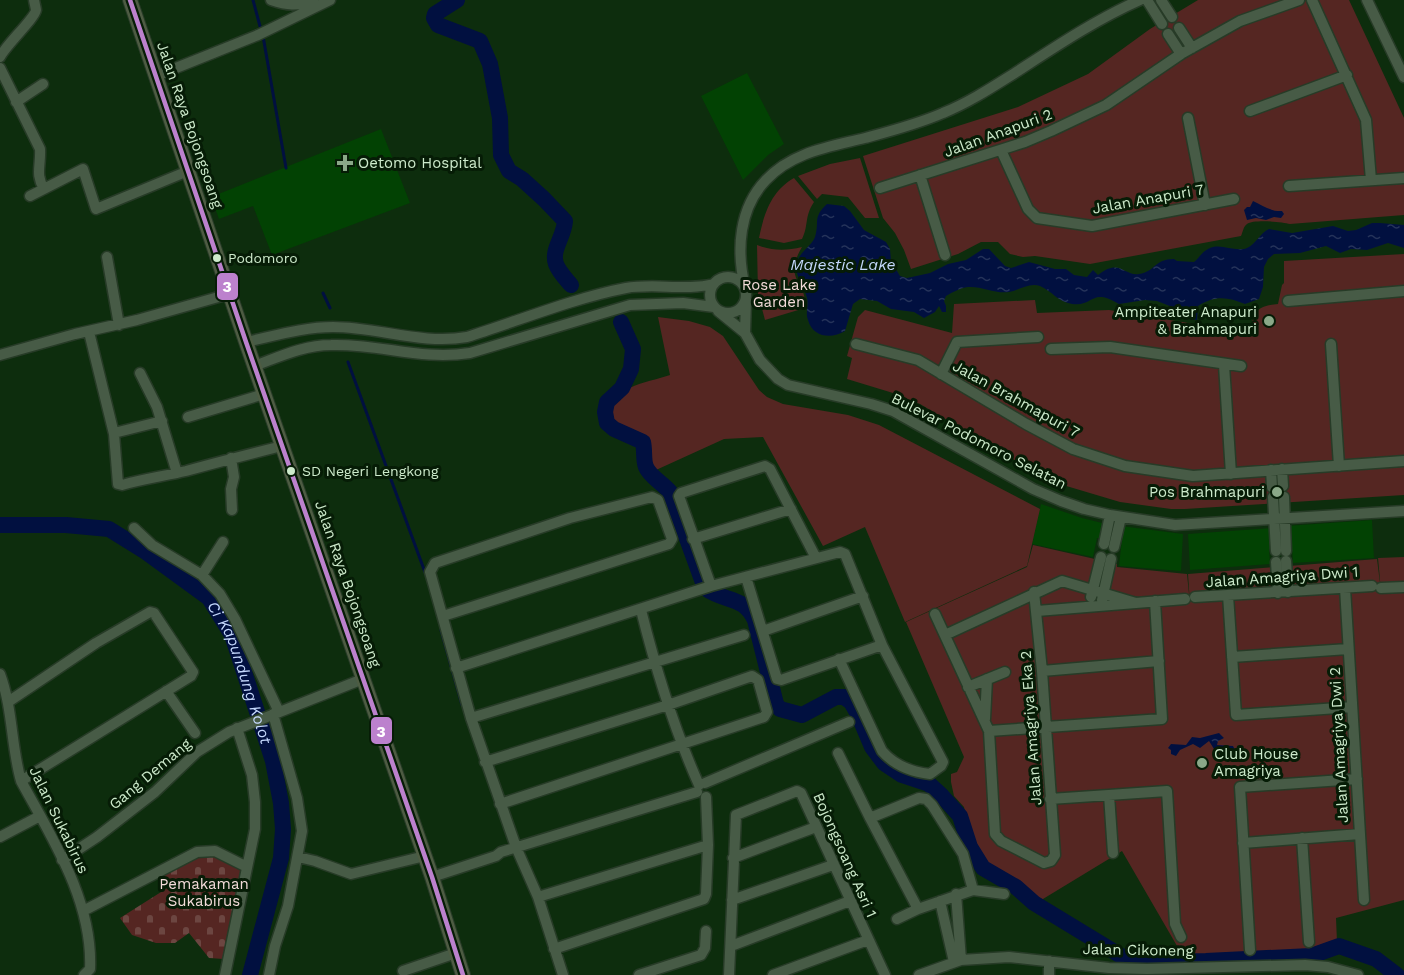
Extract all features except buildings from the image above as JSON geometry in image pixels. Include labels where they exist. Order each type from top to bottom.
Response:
[{"type":"main road","name":"Jalan Raya Bojongsoang","points":[[130,0],[254,366],[425,856],[463,975]]},
{"type":"street","points":[[0,57],[34,15],[36,9],[34,0]]},
{"type":"street","points":[[271,0],[295,6],[313,0]]},
{"type":"street","points":[[156,76],[261,34],[330,0]]},
{"type":"street","points":[[254,366],[317,346],[351,345],[448,357],[470,353],[630,305],[683,303],[730,314],[736,312],[747,299],[739,256],[742,226],[747,208],[764,181],[785,164],[808,152],[901,129],[944,113],[984,93],[1085,28],[1140,0]]},
{"type":"street","points":[[1147,0],[1162,24]]},
{"type":"street","points":[[1161,0],[1172,17]]},
{"type":"street","name":"Jalan Anapuri 2","points":[[880,188],[1001,150],[1051,131],[1106,105],[1182,54],[1240,21],[1299,0]]},
{"type":"street","points":[[1312,0],[1366,120],[1371,180]]},
{"type":"street","points":[[1367,0],[1404,77]]},
{"type":"street","points":[[1179,28],[1192,48]]},
{"type":"street","points":[[1168,34],[1182,54]]},
{"type":"street","points":[[0,68],[40,149],[38,177],[44,189]]},
{"type":"street","points":[[1250,111],[1347,75]]},
{"type":"street","points":[[16,102],[43,84]]},
{"type":"street","points":[[1188,118],[1205,204]]},
{"type":"street","name":"Jalan Anapuri 7","points":[[1001,150],[1028,209],[1036,218],[1092,226],[1234,199]]},
{"type":"street","points":[[30,196],[83,169],[96,209],[188,171]]},
{"type":"street","points":[[920,175],[945,255]]},
{"type":"street","points":[[1289,186],[1404,178]]},
{"type":"street","points":[[716,309],[710,296],[716,282],[732,267],[739,256]]},
{"type":"street","points":[[107,257],[119,325]]},
{"type":"street","points":[[246,342],[331,327],[358,328],[448,340],[467,337],[603,293],[629,288],[684,287],[716,282],[730,277],[736,278],[745,286]]},
{"type":"street","points":[[683,303],[689,300],[690,296],[684,287]]},
{"type":"street","points":[[1288,301],[1404,291]]},
{"type":"street","points":[[0,355],[230,294]]},
{"type":"street","name":"Bulevar Podomoro Selatan","points":[[746,333],[747,299]]},
{"type":"street","points":[[569,304],[573,321]]},
{"type":"street","name":"Bulevar Podomoro Selatan","points":[[716,309],[746,333],[760,360],[778,379],[788,385],[893,411],[1033,489],[1084,509],[1175,525],[1404,511]]},
{"type":"street","points":[[314,329],[309,332],[307,338],[310,343],[317,346]]},
{"type":"street","points":[[89,332],[114,432],[118,484],[177,473],[282,446]]},
{"type":"street","points":[[941,374],[957,342],[1038,337]]},
{"type":"street","name":"Jalan Brahmapuri 7","points":[[856,344],[918,360],[1073,449],[1125,466],[1193,476],[1404,461]]},
{"type":"street","points":[[1331,344],[1339,466]]},
{"type":"street","points":[[1051,349],[1110,347],[1240,366]]},
{"type":"street","points":[[1224,364],[1231,474]]},
{"type":"street","points":[[140,373],[157,406],[177,473]]},
{"type":"street","points":[[188,417],[264,394]]},
{"type":"street","points":[[114,432],[162,421]]},
{"type":"street","points":[[231,458],[234,477],[231,489],[232,510]]},
{"type":"street","points":[[707,588],[679,499],[681,493],[765,466],[770,469],[816,558]]},
{"type":"street","points":[[1277,469],[1278,492],[1274,518],[1281,556],[1283,592]]},
{"type":"street","points":[[1278,492],[1286,518],[1281,556]]},
{"type":"street","points":[[443,616],[669,544],[672,539],[658,500],[652,497],[570,518],[435,563],[431,567],[430,572],[471,718],[516,848],[538,897],[562,975]]},
{"type":"street","points":[[693,539],[791,509]]},
{"type":"street","points":[[1109,545],[1115,516]]},
{"type":"street","points":[[134,528],[152,545],[202,575],[220,594],[235,620],[273,714],[297,798],[302,831],[288,906],[275,946],[269,975]]},
{"type":"street","points":[[202,575],[223,542]]},
{"type":"street","points":[[456,668],[707,588],[843,552],[882,645],[943,762],[941,766],[930,774],[919,772],[889,759],[882,751],[839,659]]},
{"type":"street","points":[[1095,606],[1106,558]]},
{"type":"street","points":[[746,577],[777,679],[781,680],[882,645]]},
{"type":"street","points":[[945,635],[1062,581],[1136,603]]},
{"type":"street","name":"Jalan Amagriya Dwi 1","points":[[1037,611],[1228,595],[1404,587]]},
{"type":"street","name":"Jalan Amagriya Dwi 2","points":[[1345,588],[1364,900]]},
{"type":"street","name":"Jalan Amagriya Eka 2","points":[[987,727],[995,834],[1001,841],[1044,863],[1051,861],[1055,855],[1034,592]]},
{"type":"street","points":[[1228,595],[1236,715],[1352,707]]},
{"type":"street","points":[[763,631],[863,596]]},
{"type":"street","points":[[987,727],[1162,719],[1155,601]]},
{"type":"street","points":[[554,949],[701,901],[706,894],[708,846],[702,789],[668,705],[654,663],[641,610]]},
{"type":"street","points":[[8,702],[96,643],[152,612],[193,672],[191,676],[21,781]]},
{"type":"street","points":[[935,614],[987,727]]},
{"type":"street","points":[[471,718],[744,635]]},
{"type":"street","points":[[1232,657],[1348,649]]},
{"type":"street","points":[[1042,670],[1159,661]]},
{"type":"street","points":[[969,687],[1005,672]]},
{"type":"street","name":"Jalan Sukabirus","points":[[0,674],[8,702],[21,781],[75,887],[83,911],[91,957],[90,969],[84,975]]},
{"type":"street","points":[[486,762],[752,676],[758,680],[766,715],[684,745],[500,804]]},
{"type":"street","name":"Gang Demang","points":[[62,860],[97,837],[155,792],[197,752],[242,726],[363,679]]},
{"type":"street","points":[[987,679],[987,727]]},
{"type":"street","points":[[166,691],[195,733]]},
{"type":"street","points":[[431,874],[494,851],[501,852],[516,848],[702,789],[849,722]]},
{"type":"street","points":[[225,975],[255,829],[252,775],[242,726]]},
{"type":"street","points":[[838,753],[918,909]]},
{"type":"street","points":[[1250,950],[1240,787],[1357,779]]},
{"type":"street","name":"Bojongsoang Asri 1","points":[[729,975],[736,815],[797,790],[801,793],[885,975]]},
{"type":"street","points":[[1050,799],[1167,791],[1175,924],[1181,937]]},
{"type":"street","points":[[1109,795],[1113,852]]},
{"type":"street","points":[[870,818],[919,798],[926,799],[963,854],[973,890]]},
{"type":"street","points":[[0,837],[40,816]]},
{"type":"street","points":[[733,858],[816,827]]},
{"type":"street","points":[[1243,843],[1360,834]]},
{"type":"street","points":[[1302,838],[1309,942]]},
{"type":"street","points":[[538,897],[708,846]]},
{"type":"street","points":[[83,911],[197,852],[215,851],[247,867]]},
{"type":"street","points":[[298,857],[351,874],[425,856]]},
{"type":"street","points":[[732,900],[833,864]]},
{"type":"street","points":[[897,919],[940,900],[973,890],[1004,894]]},
{"type":"street","points":[[956,894],[957,961]]},
{"type":"street","points":[[940,900],[957,961]]},
{"type":"street","points":[[731,946],[850,902]]},
{"type":"street","points":[[639,975],[701,955],[705,948],[706,931]]},
{"type":"street","points":[[773,975],[868,940]]},
{"type":"street","points":[[404,971],[456,953]]},
{"type":"street","name":"Jalan Cikoneng","points":[[919,975],[957,961],[1010,957],[1147,972],[1198,966],[1221,971],[1305,964],[1358,975]]},
{"type":"street","points":[[1049,961],[1049,975]]},
{"type":"shaded area","points":[[747,73],[784,144],[768,155],[743,180],[701,96]]},
{"type":"shaded area","name":"Oetomo Hospital","points":[[381,129],[410,203],[272,255],[253,206],[219,219],[211,197]]},
{"type":"shaded area","points":[[1041,504],[1106,524],[1103,539],[1097,538],[1093,557],[1032,544]]},
{"type":"shaded area","points":[[1372,520],[1374,558],[1293,563],[1292,548],[1288,548],[1286,526]]},
{"type":"shaded area","points":[[1121,526],[1183,534],[1181,571],[1119,566],[1122,539],[1118,538]]},
{"type":"shaded area","points":[[1272,528],[1274,548],[1269,549],[1270,564],[1190,570],[1188,534]]},
{"type":"green space","points":[[1198,0],[1349,0],[1404,118],[1404,215],[1290,224],[1251,222],[1246,225],[1241,236],[1090,264],[1035,256],[1023,257],[1010,254],[998,242],[981,242],[958,254],[911,269],[895,233],[883,218],[863,156],[1018,107],[1088,74],[1150,29]]},
{"type":"green space","points":[[860,158],[879,218],[865,218],[848,197],[822,194],[817,199],[798,176],[830,164]]},
{"type":"green space","points":[[794,178],[814,202],[802,239],[784,243],[759,238],[763,220],[774,196]]},
{"type":"green space","name":"Rose Lake Garden","points":[[757,245],[779,250],[802,247],[794,267],[805,299],[805,308],[765,320],[758,294]]},
{"type":"green space","points":[[1404,254],[1404,495],[1185,509],[1120,502],[1045,478],[920,404],[847,379],[852,358],[847,356],[858,317],[865,310],[952,333],[954,304],[1035,300],[1037,313],[1109,310],[1249,333],[1260,309],[1278,304],[1284,283],[1284,261]]},
{"type":"green space","points":[[658,317],[689,321],[710,327],[723,336],[759,390],[767,397],[783,404],[848,415],[879,425],[1040,509],[1027,566],[905,622],[865,527],[823,546],[763,437],[724,439],[656,470],[657,476],[650,465],[649,449],[645,440],[636,433],[616,426],[607,417],[610,406],[622,392],[670,375]]},
{"type":"green space","points":[[1033,545],[1117,564],[1117,567],[1187,574],[1190,604],[1188,574],[1377,559],[1381,591],[1378,558],[1404,557],[1404,900],[1336,918],[1337,942],[1319,952],[1184,958],[1122,851],[1038,902],[1022,885],[979,862],[964,807],[954,796],[951,782],[951,774],[957,772],[964,757],[906,622],[1027,567]]},
{"type":"green space","name":"Pemakaman Sukabirus","points":[[209,853],[245,869],[224,959],[209,958],[189,933],[175,943],[156,943],[132,935],[120,918],[169,887],[162,873],[197,855]]},
{"type":"water","points":[[1253,201],[1270,209],[1282,211],[1284,214],[1281,218],[1247,220],[1244,210],[1250,207]]},
{"type":"water","name":"Majestic Lake","points":[[827,204],[844,206],[864,230],[886,242],[890,249],[891,261],[900,276],[907,278],[930,273],[948,264],[966,260],[983,249],[989,249],[1005,266],[1011,268],[1029,262],[1055,269],[1066,269],[1074,275],[1087,277],[1093,270],[1098,275],[1115,267],[1139,274],[1148,271],[1162,261],[1174,259],[1194,262],[1213,247],[1247,248],[1269,229],[1292,233],[1333,226],[1348,231],[1356,230],[1372,223],[1404,225],[1404,248],[1388,243],[1367,250],[1351,249],[1340,253],[1326,246],[1300,253],[1274,254],[1264,267],[1263,287],[1259,299],[1245,304],[1227,299],[1210,300],[1198,306],[1197,320],[1191,319],[1192,311],[1180,310],[1157,301],[1145,300],[1119,304],[1110,299],[1097,297],[1085,303],[1072,304],[1036,285],[1004,292],[968,287],[946,296],[944,301],[946,312],[942,312],[939,306],[935,312],[924,318],[914,312],[891,309],[877,301],[860,299],[853,304],[845,331],[829,336],[818,334],[810,326],[807,317],[807,298],[796,268],[800,256],[815,237],[818,216]]},
{"type":"water","points":[[1219,733],[1224,738],[1218,741],[1217,745],[1233,746],[1235,750],[1229,752],[1225,748],[1214,749],[1209,741],[1200,748],[1193,744],[1180,750],[1176,756],[1171,754],[1168,748],[1171,744],[1186,745],[1192,737],[1200,738]]},
{"type":"waterway","points":[[253,0],[261,30]]},
{"type":"waterway","points":[[457,0],[435,14],[434,18],[438,25],[480,41],[490,64],[500,118],[501,155],[509,171],[522,179],[565,221],[556,248],[555,259],[559,270],[571,285]]},
{"type":"waterway","points":[[263,36],[286,168]]},
{"type":"waterway","points":[[323,293],[330,308]]},
{"type":"waterway","points":[[621,322],[633,349],[631,369],[622,388],[607,402],[605,412],[607,423],[614,429],[643,442],[646,467],[650,474],[670,492],[705,588],[739,603],[750,612],[755,620],[776,704],[780,709],[802,715],[836,697],[844,697],[851,702],[872,747],[884,763],[902,775],[929,784],[960,816],[970,847],[983,868],[1016,887],[1034,903],[1131,962],[1311,956],[1339,946],[1376,959],[1397,975]]},
{"type":"waterway","points":[[348,362],[426,575]]},
{"type":"waterway","name":"Ci Kapundung Kolot","points":[[0,525],[66,525],[109,529],[146,552],[209,598],[232,635],[273,761],[281,803],[283,829],[281,858],[250,975]]},
{"type":"waterway","points":[[441,630],[462,705]]},
{"type":"transit line","name":"3","points":[[130,0],[432,877],[463,975]]},
{"type":"place","name":"Oetomo Hospital","points":[[345,163]]},
{"type":"place","name":"Podomoro","points":[[217,258]]},
{"type":"place","name":"Ampiteater Anapuri & Brahmapuri","points":[[1269,321]]},
{"type":"place","name":"SD Negeri Lengkong","points":[[291,471]]},
{"type":"place","name":"Pos Brahmapuri","points":[[1277,492]]},
{"type":"place","name":"Club House Amagriya","points":[[1202,763]]}]
